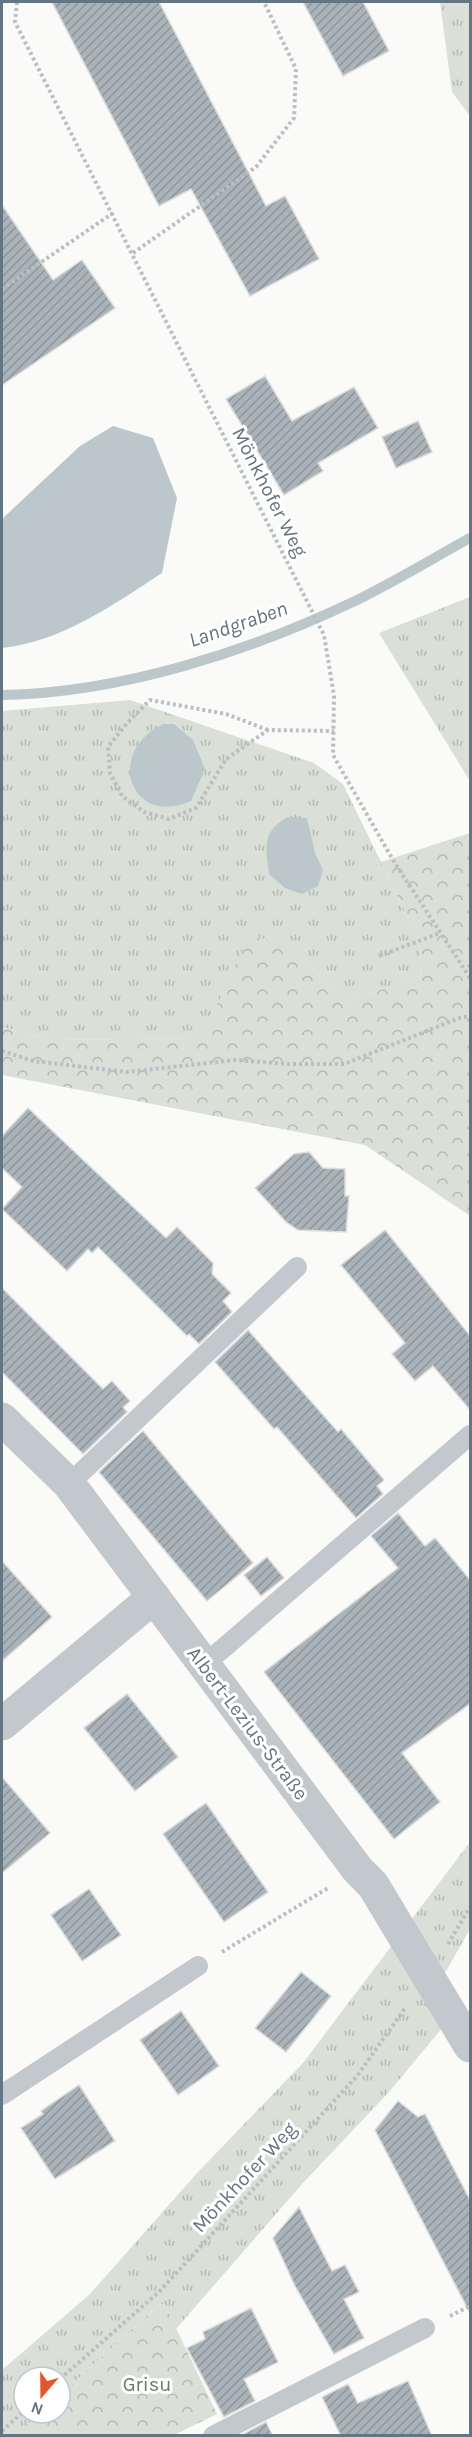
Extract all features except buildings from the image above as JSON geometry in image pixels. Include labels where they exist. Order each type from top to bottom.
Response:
[{"type":"street","name":"Albert-Lezius-Straße","points":[[2,1419],[69,1484],[358,1870],[373,1885],[471,2046]]},
{"type":"street","points":[[2,1724],[154,1597]]},
{"type":"lane","points":[[69,1484],[297,1267]]},
{"type":"lane","points":[[204,1664],[470,1435]]},
{"type":"lane","points":[[2,2095],[198,1966]]},
{"type":"lane","points":[[213,2436],[425,2328]]},
{"type":"path","name":"Mönkhofer Weg","points":[[17,2],[15,22],[324,635],[334,696],[333,755],[393,860],[471,978]]},
{"type":"path","points":[[133,253],[256,167],[294,118],[296,69],[264,2]]},
{"type":"path","points":[[2,289],[113,213]]},
{"type":"path","points":[[268,730],[226,759],[196,808],[169,819],[144,813],[122,796],[110,773],[108,747],[150,700],[226,714],[268,730],[334,731]]},
{"type":"path","points":[[379,956],[440,933]]},
{"type":"path","points":[[2,1051],[33,1061],[128,1072],[235,1060],[289,1064],[344,1064],[462,1017],[471,1017]]},
{"type":"path","points":[[198,1966],[358,1870]]},
{"type":"path","name":"Mönkhofer Weg","points":[[72,2368],[159,2292],[357,2076],[429,1975]]},
{"type":"green space","points":[[440,2],[470,2],[470,116],[452,92]]},
{"type":"green space","points":[[470,597],[470,781],[379,633]]},
{"type":"green space","points":[[130,700],[314,763],[343,784],[419,940],[422,975],[342,1004],[303,955],[202,1038],[52,1040],[2,1027],[2,711]]},
{"type":"green space","points":[[470,833],[470,1216],[365,1145],[2,1075],[2,1027],[52,1040],[202,1038],[250,933],[303,955],[342,1004],[422,975],[419,940],[381,862]]},
{"type":"green space","points":[[470,1842],[470,1929],[428,2003],[443,2027],[389,2092],[302,2184],[176,2329],[163,2301],[72,2384],[72,2365],[12,2365],[12,2425],[27,2425],[20,2432],[21,2435],[2,2435],[2,2370],[90,2294],[198,2172],[303,2063]]},
{"type":"green space","name":"Grisu","points":[[163,2301],[217,2414],[174,2435],[21,2435],[19,2432],[27,2425],[72,2425],[72,2384]]},
{"type":"shaded area","points":[[113,426],[153,438],[177,498],[162,573],[105,609],[66,630],[24,644],[2,648],[2,519],[80,446]]},
{"type":"shaded area","points":[[164,724],[174,724],[193,740],[205,769],[191,801],[170,807],[153,804],[140,796],[132,783],[130,767],[134,751],[145,736]]},
{"type":"shaded area","points":[[288,817],[307,818],[315,853],[323,870],[318,886],[302,894],[285,888],[269,874],[267,841],[269,835],[273,828]]},
{"type":"waterway","name":"Landgraben","points":[[2,695],[92,687],[137,678],[227,653],[314,620],[355,601],[470,538]]}]
